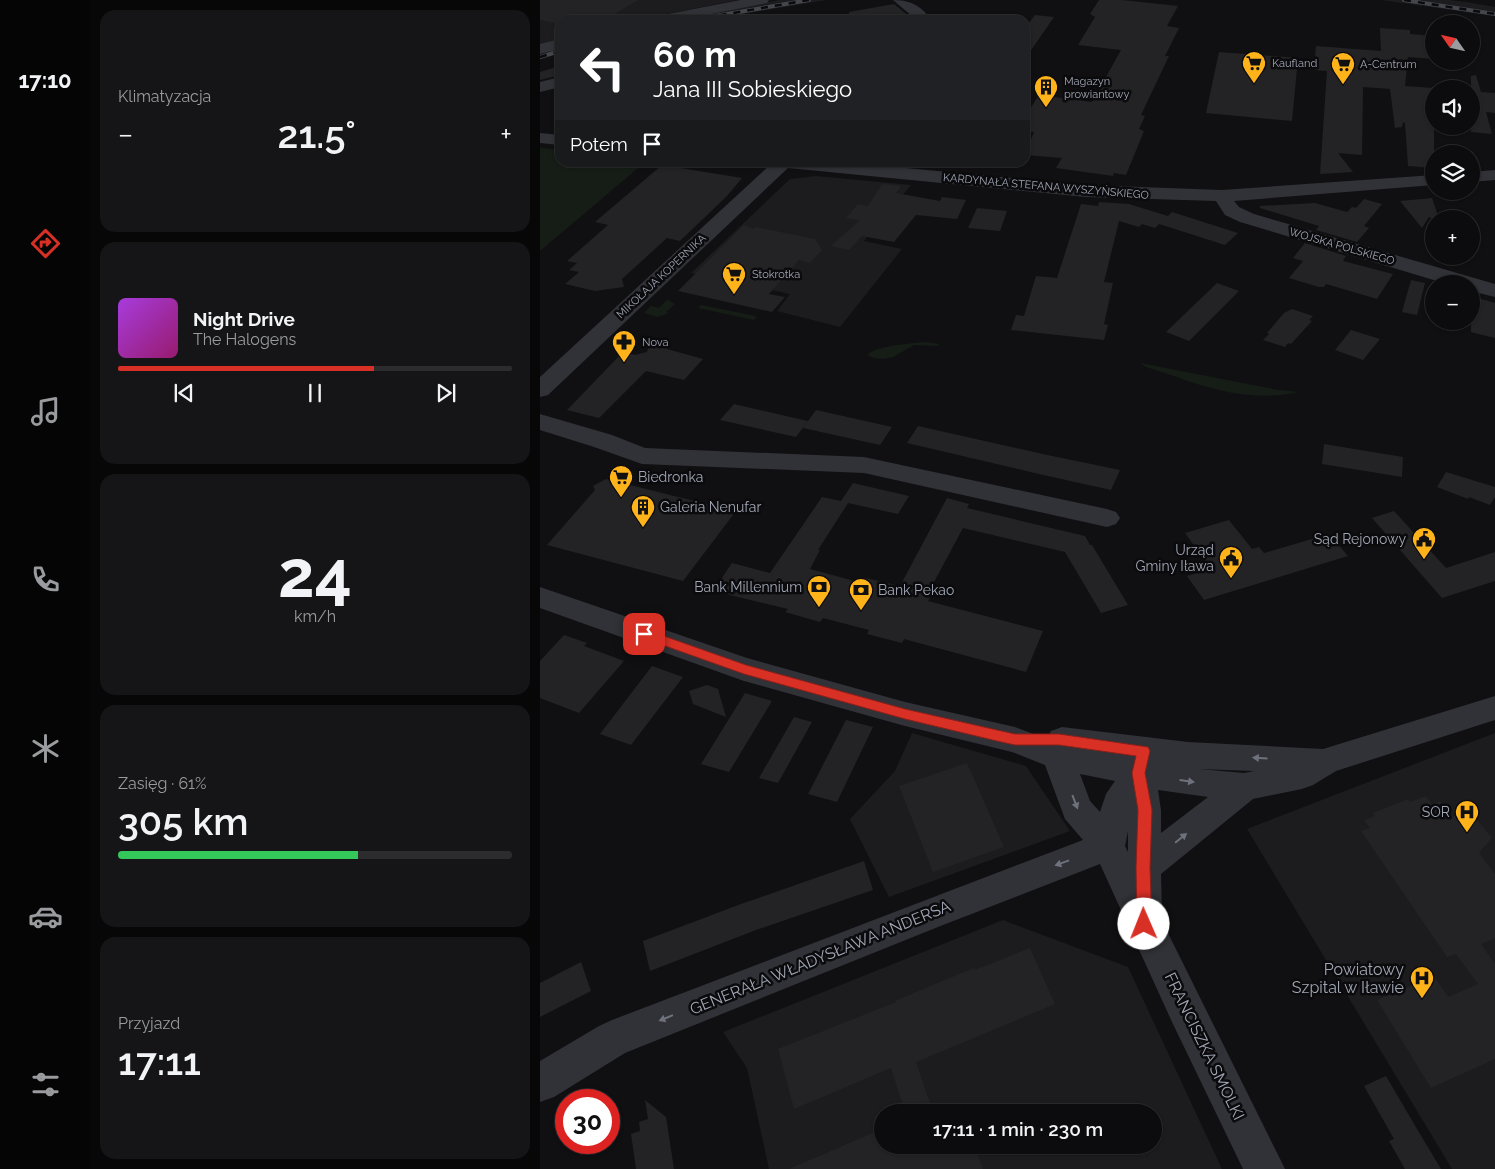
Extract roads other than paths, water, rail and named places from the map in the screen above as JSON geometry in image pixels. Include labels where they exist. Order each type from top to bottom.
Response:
[{"type":"street","points":[[684,15],[762,0]]},
{"type":"street","points":[[900,0],[920,15]]},
{"type":"street","points":[[540,49],[555,45]]},
{"type":"street","points":[[540,87],[555,83]]},
{"type":"street","points":[[540,138],[555,140]]},
{"type":"street","name":"MIKOŁAJA KOPERNIKA","points":[[540,390],[779,167]]},
{"type":"street","name":"KARDYNAŁA STEFANA WYSZYŃSKIEGO","points":[[826,167],[1086,191],[1222,196],[1425,181]]},
{"type":"street","points":[[1480,176],[1495,175]]},
{"type":"street","name":"WOJSKA POLSKIEGO","points":[[1222,196],[1232,211],[1247,218],[1440,275]]},
{"type":"street","name":"WOJSKA POLSKIEGO","points":[[1480,287],[1495,291]]},
{"type":"street","points":[[540,422],[603,441],[642,456],[864,465],[1107,518]]},
{"type":"street","points":[[540,597],[744,669],[905,714],[1015,740],[1058,756],[1141,762],[1326,761]]},
{"type":"street","points":[[1015,740],[1059,739],[1141,762],[1187,781],[1244,787],[1302,775],[1326,761],[1495,708]]},
{"type":"street","name":"FRANCISZKA SMOLKI","points":[[1058,756],[1077,809],[1108,846],[1144,924],[1265,1169]]},
{"type":"street","points":[[1108,846],[1118,804],[1141,762]]},
{"type":"street","name":"FRANCISZKA SMOLKI","points":[[1141,762],[1145,810],[1144,924]]},
{"type":"street","points":[[1143,868],[1244,787]]},
{"type":"street","name":"GENERAŁA WŁADYSŁAWA ANDERSA","points":[[540,1083],[612,1040],[1108,846]]},
{"type":"railway","points":[[721,15],[809,0]]},
{"type":"railway","points":[[1404,0],[1495,14]]},
{"type":"railway","points":[[540,57],[555,52]]},
{"type":"place","name":"Kaufland","points":[[1254,84]]},
{"type":"place","name":"A-Centrum","points":[[1343,85]]},
{"type":"place","name":"Magazyn prowiantowy","points":[[1046,108]]},
{"type":"place","name":"Stokrotka","points":[[734,295]]},
{"type":"place","name":"Nova","points":[[624,363]]},
{"type":"place","name":"Biedronka","points":[[621,498]]},
{"type":"place","name":"Galeria Nenufar","points":[[643,528]]},
{"type":"place","name":"Sąd Rejonowy","points":[[1424,560]]},
{"type":"place","name":"Urząd Gminy Iława","points":[[1231,579]]},
{"type":"place","name":"Bank Millennium","points":[[819,608]]},
{"type":"place","name":"Bank Pekao","points":[[861,611]]},
{"type":"place","name":"SOR","points":[[1467,833]]},
{"type":"place","name":"Powiatowy Szpital w Iławie","points":[[1422,999]]}]
